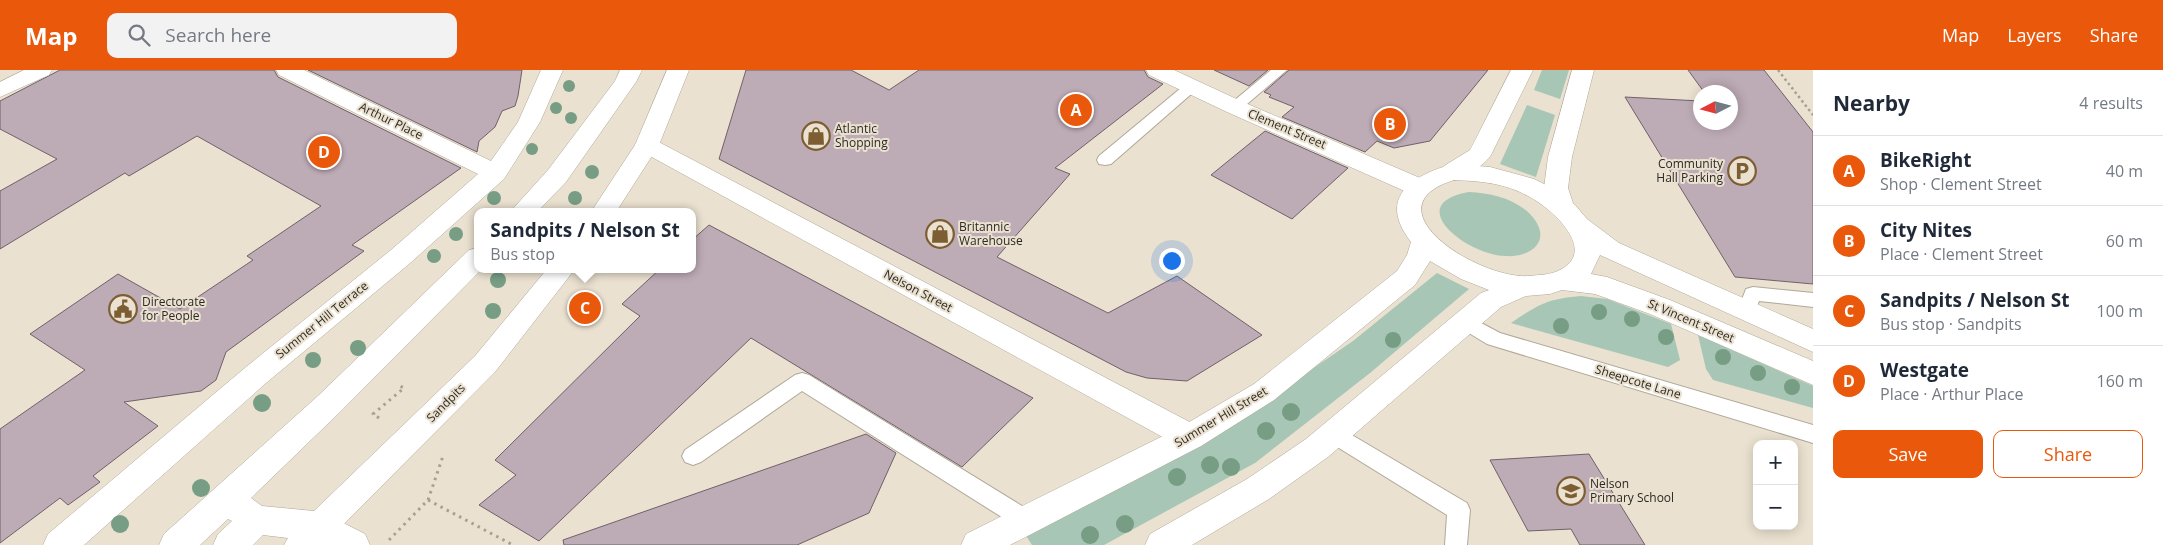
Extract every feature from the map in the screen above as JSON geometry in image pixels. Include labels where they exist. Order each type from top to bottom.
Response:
[{"type":"street","name":"Arthur Place","points":[[287,70],[495,173]]},
{"type":"street","name":"Summer Hill Terrace","points":[[60,545],[256,375],[400,257],[495,173],[529,122],[552,70]]},
{"type":"street","points":[[526,208],[557,176],[625,82],[631,70]]},
{"type":"street","points":[[606,208],[647,145],[678,70]]},
{"type":"street","name":"Clement Street","points":[[1158,70],[1235,107],[1418,187]]},
{"type":"street","points":[[1454,172],[1479,155],[1522,70]]},
{"type":"street","points":[[1583,70],[1560,157],[1556,188],[1570,215],[1587,240],[1588,257],[1581,269],[1564,281],[1546,286],[1523,286],[1491,280],[1460,268],[1440,255],[1424,240],[1411,219],[1410,204],[1412,195],[1418,187],[1437,176],[1454,172],[1477,172],[1501,176],[1529,186],[1570,215],[1610,249],[1813,341]]},
{"type":"street","points":[[0,90],[32,72]]},
{"type":"street","name":"Nelson Street","points":[[647,145],[1190,437]]},
{"type":"street","name":"Summer Hill Street","points":[[978,545],[1190,437],[1264,392],[1375,305],[1406,278],[1420,256],[1424,240]]},
{"type":"street","points":[[176,545],[228,500],[366,371],[474,261]]},
{"type":"street","name":"Sandpits","points":[[311,536],[485,364],[559,273]]},
{"type":"street","name":"St Vincent Street","points":[[1564,281],[1597,284],[1660,307],[1813,374]]},
{"type":"street","points":[[1162,545],[1258,489],[1334,434],[1491,300],[1523,286]]},
{"type":"street","points":[[228,500],[256,533]]},
{"type":"street","points":[[230,545],[256,533],[311,536],[353,545]]},
{"type":"lane","points":[[1235,107],[1280,70]]},
{"type":"lane","points":[[1105,160],[1192,86]]},
{"type":"lane","points":[[1746,312],[1753,294],[1813,300]]},
{"type":"lane","name":"Sheepcote Lane","points":[[1466,322],[1494,339],[1813,434]]},
{"type":"lane","points":[[693,456],[802,381],[1027,521]]},
{"type":"lane","points":[[1334,434],[1459,510],[1456,545]]},
{"type":"path","points":[[1778,70],[1813,115]]},
{"type":"path","points":[[384,545],[428,500],[513,545]]},
{"type":"green space","points":[[1542,70],[1569,70],[1560,99],[1534,90]]},
{"type":"green space","points":[[1527,105],[1555,115],[1536,177],[1500,164]]},
{"type":"green space","points":[[1469,192],[1501,197],[1523,208],[1536,222],[1540,231],[1537,245],[1524,254],[1505,256],[1474,247],[1459,238],[1447,228],[1440,217],[1441,207],[1449,198]]},
{"type":"green space","points":[[1437,273],[1469,289],[1370,373],[1255,463],[1104,545],[1032,545],[1023,531],[1192,451],[1353,341]]},
{"type":"green space","points":[[1581,296],[1607,299],[1671,324],[1680,360],[1668,367],[1511,323],[1544,303]]},
{"type":"green space","points":[[1698,335],[1813,386],[1813,408],[1713,380],[1706,369]]},
{"type":"building","points":[[60,70],[274,70],[278,77],[461,168],[352,245],[364,251],[226,352],[216,380],[201,391],[124,402],[158,426],[93,476],[100,482],[68,505],[60,498],[0,543],[0,429],[85,370],[30,334],[118,274],[180,309],[253,260],[247,256],[321,206],[197,136],[129,176],[125,173],[0,249],[0,191],[57,159],[0,129],[0,101]]},
{"type":"building","points":[[308,70],[522,70],[515,106],[502,111],[495,127],[479,141],[477,152]]},
{"type":"building","points":[[746,70],[851,70],[889,90],[919,70],[1144,70],[1148,77],[1163,84],[1055,168],[1070,174],[997,257],[1108,313],[1177,276],[1262,335],[1187,381],[1147,378],[1126,372],[719,159]]},
{"type":"building","points":[[1214,70],[1268,70],[1249,86]]},
{"type":"building","points":[[1289,70],[1488,70],[1430,141],[1394,148],[1377,141],[1365,152],[1282,117],[1294,107],[1269,97],[1271,95],[1264,92]]},
{"type":"building","name":"Community Hall Parking","points":[[1688,70],[1764,70],[1813,132],[1813,284],[1735,277],[1625,97],[1693,101],[1693,130],[1738,130],[1738,85],[1699,85]]},
{"type":"building","points":[[1265,131],[1348,168],[1292,219],[1211,175]]},
{"type":"building","points":[[709,225],[1033,398],[962,467],[751,338],[539,541],[479,505],[516,475],[495,460],[640,316],[622,304],[656,273],[696,273],[696,236]]},
{"type":"building","points":[[866,434],[896,453],[869,513],[797,545],[564,545],[563,540]]},
{"type":"building","points":[[1589,454],[1645,545],[1580,545],[1571,529],[1528,531],[1490,460]]},
{"type":"place","name":"BikeRight","points":[[1076,110]]},
{"type":"place","name":"City Nites","points":[[1390,124]]},
{"type":"place","name":"Atlantic Shopping","points":[[816,136]]},
{"type":"place","name":"Westgate","points":[[324,152]]},
{"type":"place","name":"Community Hall Parking","points":[[1742,171]]},
{"type":"place","name":"Britannic Warehouse","points":[[940,234]]},
{"type":"place","name":"Sandpits / Nelson St","points":[[585,308]]},
{"type":"place","name":"Directorate for People","points":[[123,309]]},
{"type":"place","name":"Nelson Primary School","points":[[1571,491]]}]
